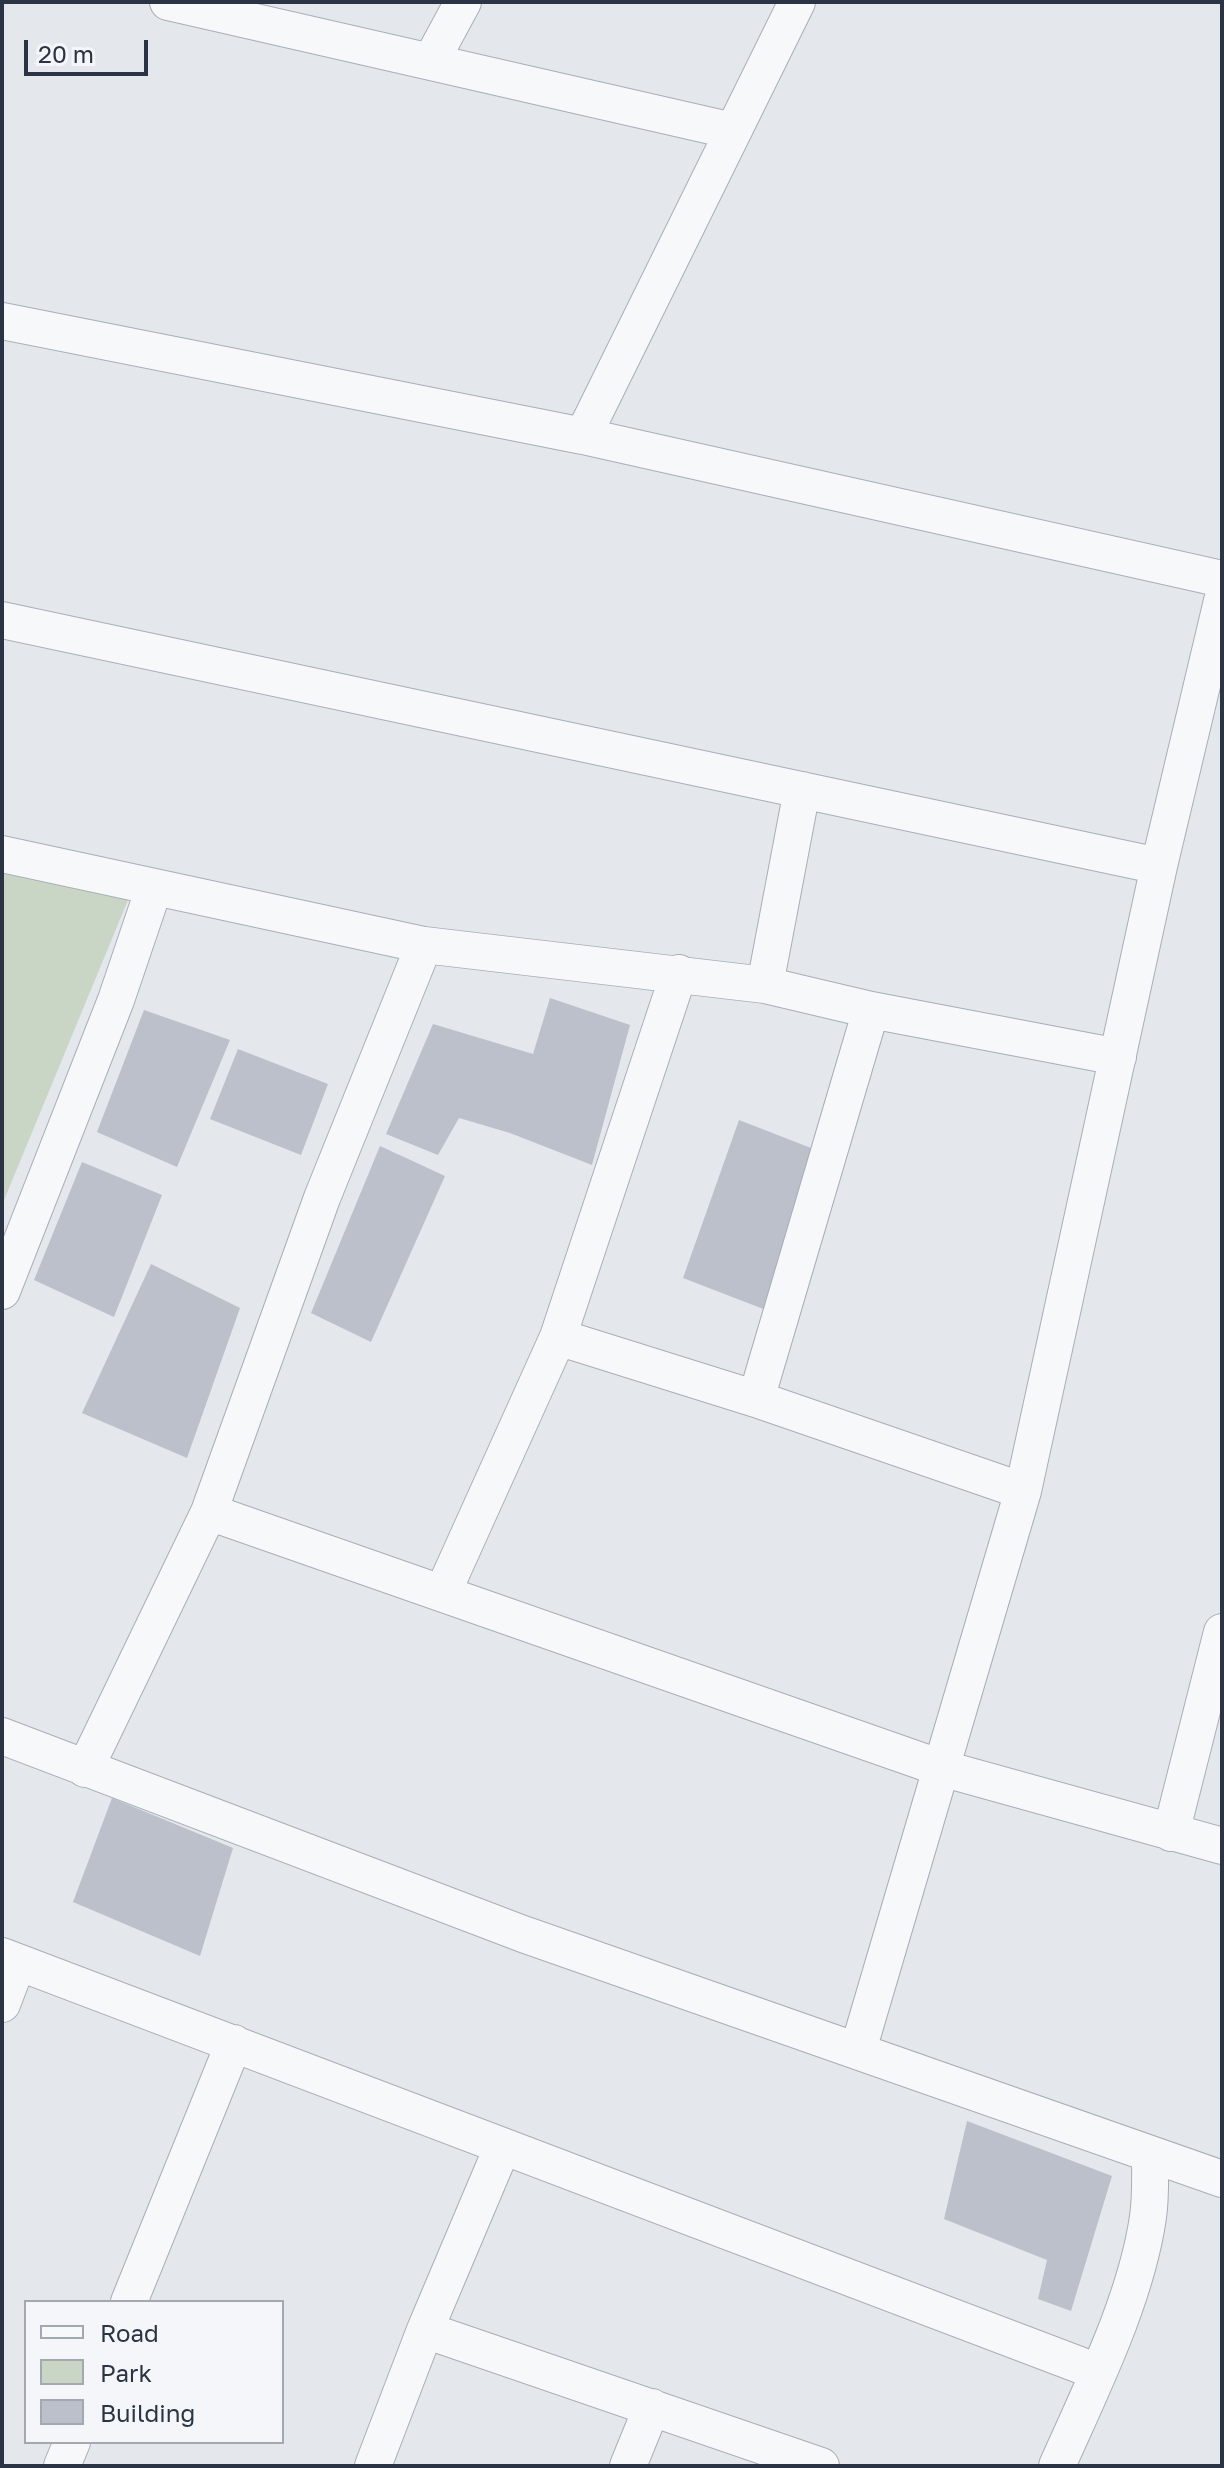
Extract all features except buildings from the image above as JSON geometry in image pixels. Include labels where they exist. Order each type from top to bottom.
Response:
[{"type":"street","points":[[168,2],[205,5],[733,131]]},
{"type":"street","points":[[431,61],[463,2]]},
{"type":"street","points":[[583,436],[797,2]]},
{"type":"street","points":[[2,321],[583,436],[1222,579]]},
{"type":"street","points":[[858,2050],[1023,1491],[1159,866],[1222,601]]},
{"type":"street","points":[[2,620],[1159,866]]},
{"type":"street","points":[[765,985],[802,790]]},
{"type":"street","points":[[2,854],[424,945],[765,985],[871,1010],[1118,1057]]},
{"type":"street","points":[[2,1291],[116,1000],[154,888]]},
{"type":"street","points":[[85,1769],[209,1512],[322,1198],[424,945]]},
{"type":"street","points":[[443,1592],[558,1337],[679,973]]},
{"type":"street","points":[[756,1399],[871,1010]]},
{"type":"street","points":[[558,1337],[756,1399],[1023,1491]]},
{"type":"street","points":[[209,1512],[941,1768],[1222,1846]]},
{"type":"street","points":[[1171,1833],[1222,1632]]},
{"type":"street","points":[[2,1736],[523,1934],[1222,2179]]},
{"type":"street","points":[[2,2004],[10,1959],[1098,2372]]},
{"type":"street","points":[[130,2300],[234,2043]]},
{"type":"street","points":[[373,2466],[425,2330],[502,2148]]},
{"type":"street","points":[[1057,2466],[1098,2372],[1137,2268],[1149,2215],[1150,2155]]},
{"type":"street","points":[[425,2330],[821,2466]]},
{"type":"street","points":[[628,2466],[652,2407]]},
{"type":"street","points":[[62,2466],[71,2444]]},
{"type":"green space","points":[[2,873],[128,900],[2,1205]]}]
